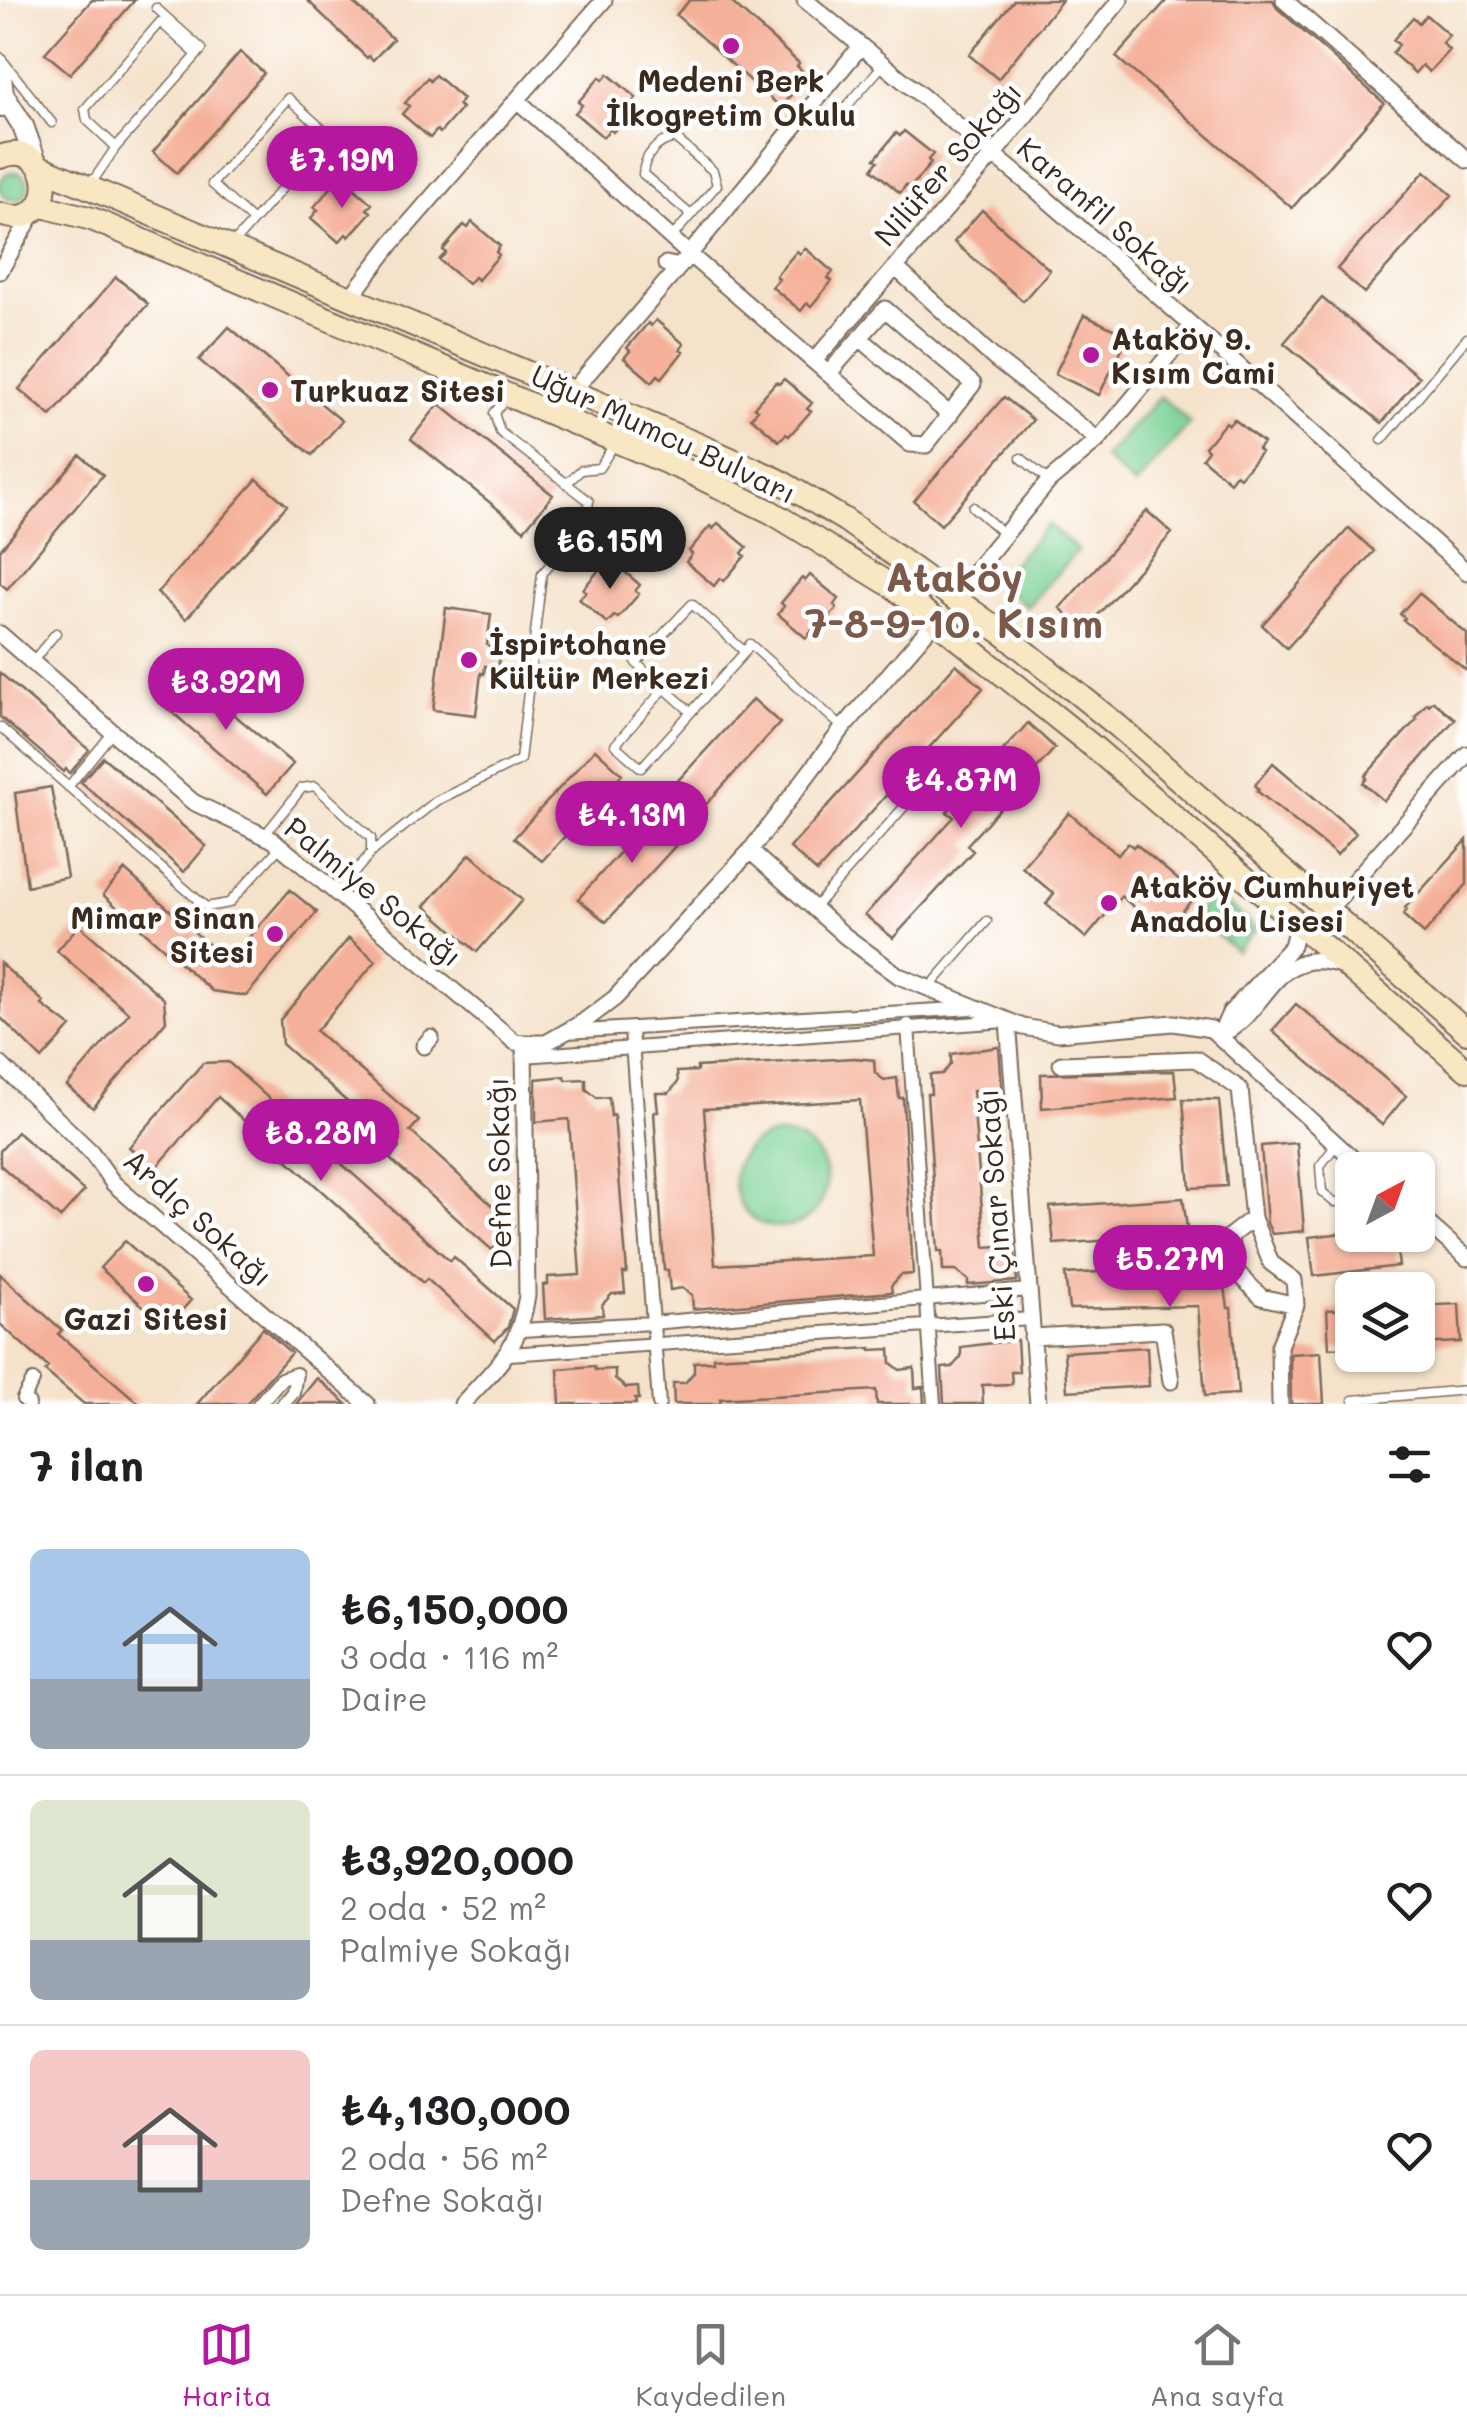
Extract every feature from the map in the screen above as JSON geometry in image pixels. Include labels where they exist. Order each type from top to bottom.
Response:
[{"type":"main road","name":"Uğur Mumcu Bulvarı","points":[[0,157],[16,154],[776,479],[954,596],[1118,726],[1467,1032]]},
{"type":"main road","points":[[0,214],[15,217],[37,207],[46,186],[38,164]]},
{"type":"main road","name":"Uğur Mumcu Bulvarı","points":[[37,207],[92,219],[687,471],[772,512],[896,588],[936,620],[1096,749],[1467,1070]]},
{"type":"main road","points":[[936,620],[954,596]]},
{"type":"main road","points":[[1299,925],[1328,910]]},
{"type":"street","points":[[349,299],[393,242],[604,0]]},
{"type":"street","name":"Karanfil Sokağı","points":[[805,0],[1192,326],[1467,572]]},
{"type":"street","name":"Nilüfer Sokağı","points":[[814,361],[993,155],[1120,0]]},
{"type":"street","points":[[1284,0],[1467,160]]},
{"type":"street","points":[[552,414],[860,47]]},
{"type":"street","points":[[0,69],[2,102],[23,126],[38,164]]},
{"type":"street","points":[[517,100],[671,238],[678,262],[814,361],[910,444],[926,445],[973,384],[885,309],[829,373]]},
{"type":"street","points":[[0,271],[37,207]]},
{"type":"street","points":[[895,266],[994,358],[1098,440]]},
{"type":"street","points":[[954,596],[1003,533],[1049,481],[1098,440],[1192,326]]},
{"type":"street","points":[[860,338],[950,415]]},
{"type":"street","name":"Defne Sokağı","points":[[462,1404],[509,1354],[521,1330],[527,1296],[524,1049],[566,1032],[614,998],[750,851],[843,728],[936,620]]},
{"type":"street","name":"Palmiye Sokağı","points":[[0,634],[193,802],[281,846],[524,1049]]},
{"type":"street","points":[[1328,910],[1467,754]]},
{"type":"street","points":[[750,851],[845,936],[899,976],[973,1008],[1058,1033],[1188,1023],[1220,1034],[1345,1152]]},
{"type":"street","points":[[1220,1034],[1230,1013],[1292,946],[1299,925]]},
{"type":"street","points":[[1220,1034],[1234,1026],[1292,965],[1320,960],[1347,967]]},
{"type":"street","points":[[566,1032],[973,1008]]},
{"type":"street","points":[[907,1013],[934,1404]]},
{"type":"street","points":[[524,1049],[633,1050],[1008,1021]]},
{"type":"street","name":"Eski Çınar Sokağı","points":[[1008,1021],[1038,1404]]},
{"type":"street","points":[[631,1030],[659,1404]]},
{"type":"street","points":[[1061,1064],[1196,1058],[1240,1089],[1252,1218],[1272,1263],[1294,1280],[1296,1306],[1279,1346],[1280,1404]]},
{"type":"street","name":"Ardıç Sokağı","points":[[2,1069],[92,1152],[114,1183],[368,1404]]},
{"type":"street","points":[[1252,1218],[1230,1236],[1233,1268],[1262,1297],[1296,1306]]},
{"type":"street","points":[[1435,1231],[1467,1258]]},
{"type":"street","points":[[521,1330],[652,1323],[1029,1290]]},
{"type":"street","points":[[509,1354],[1031,1319]]},
{"type":"street","points":[[1032,1337],[1163,1330],[1171,1380]]},
{"type":"street","points":[[259,1404],[281,1379],[296,1374],[294,1392],[283,1404]]},
{"type":"street","points":[[29,1404],[23,1399],[33,1381]]},
{"type":"lane","points":[[85,183],[94,178],[116,147],[202,49],[156,8]]},
{"type":"lane","points":[[85,109],[160,22],[197,55]]},
{"type":"lane","points":[[0,57],[52,123]]},
{"type":"lane","points":[[834,122],[882,66]]},
{"type":"lane","points":[[230,247],[253,221],[329,135],[288,98],[212,184],[253,221]]},
{"type":"lane","points":[[74,99],[85,109],[86,120],[116,147]]},
{"type":"lane","points":[[671,238],[691,216],[717,185],[713,171],[675,138],[662,140],[644,161],[644,174],[691,216]]},
{"type":"lane","points":[[1382,440],[1467,338]]},
{"type":"lane","points":[[336,893],[371,853],[436,801],[520,760],[542,574],[586,523],[589,500],[500,432],[494,413],[509,396]]},
{"type":"lane","points":[[566,483],[581,470],[599,468],[610,451]]},
{"type":"lane","points":[[1021,458],[1049,481]]},
{"type":"lane","points":[[973,506],[1003,533]]},
{"type":"lane","points":[[690,712],[636,663],[692,604],[744,652]]},
{"type":"lane","points":[[32,662],[56,633]]},
{"type":"lane","points":[[664,689],[615,746],[641,768],[750,644],[843,728]]},
{"type":"lane","points":[[0,728],[206,908],[229,903],[281,846]]},
{"type":"lane","points":[[68,787],[113,732]]},
{"type":"lane","points":[[813,908],[944,762]]},
{"type":"lane","points":[[264,836],[302,788],[315,786],[372,838],[371,853]]},
{"type":"lane","points":[[928,989],[986,922]]},
{"type":"lane","points":[[1335,1202],[1322,1192],[1320,1166],[1336,1144]]},
{"type":"lane","points":[[1352,1400],[1467,1390]]},
{"type":"green space","points":[[14,172],[24,176],[28,186],[24,196],[14,200],[4,196],[0,186],[4,176]]},
{"type":"green space","points":[[1160,396],[1190,423],[1135,486],[1104,458]]},
{"type":"green space","points":[[1048,524],[1078,550],[1027,607],[997,581]]},
{"type":"green space","points":[[1214,893],[1256,929],[1236,951],[1194,915]]},
{"type":"green space","points":[[780,1135],[798,1138],[813,1148],[823,1163],[823,1199],[813,1214],[798,1224],[780,1227],[762,1224],[747,1214],[737,1199],[734,1181],[737,1163],[747,1148],[762,1138]]},
{"type":"building","points":[[92,0],[135,0],[70,74],[45,53]]},
{"type":"building","points":[[307,0],[350,0],[393,39],[373,60],[367,58]]},
{"type":"building","points":[[690,0],[729,0],[799,63],[797,66],[808,76],[782,105],[776,103],[676,15]]},
{"type":"building","points":[[1014,0],[1062,0],[998,79],[969,55]]},
{"type":"building","points":[[1167,0],[1273,0],[1277,8],[1384,103],[1292,208],[1116,57]]},
{"type":"building","points":[[1426,15],[1449,35],[1442,43],[1449,50],[1429,72],[1422,65],[1415,73],[1392,53],[1399,45],[1393,40],[1413,17],[1419,23]]},
{"type":"building","points":[[240,52],[264,73],[177,173],[153,152]]},
{"type":"building","points":[[608,74],[636,98],[631,104],[635,107],[613,132],[610,129],[603,137],[575,113],[582,105],[578,102],[600,77],[603,80]]},
{"type":"building","points":[[435,75],[463,99],[458,105],[462,108],[440,133],[437,130],[430,138],[402,114],[409,106],[405,103],[427,78],[430,81]]},
{"type":"building","points":[[904,131],[933,154],[928,160],[931,163],[910,188],[906,185],[900,193],[872,169],[878,161],[875,159],[896,133],[900,136]]},
{"type":"building","points":[[1425,171],[1452,195],[1364,293],[1337,269]]},
{"type":"building","points":[[344,179],[372,204],[367,209],[371,212],[349,237],[346,234],[339,242],[311,218],[318,210],[314,207],[336,182],[339,185]]},
{"type":"building","points":[[982,210],[1050,270],[1023,301],[954,242]]},
{"type":"building","points":[[472,222],[500,246],[496,252],[499,255],[478,280],[474,277],[468,284],[439,260],[464,225],[468,228]]},
{"type":"building","points":[[805,248],[833,272],[828,278],[832,281],[811,306],[807,303],[801,311],[772,287],[797,251],[800,254]]},
{"type":"building","points":[[116,277],[148,304],[51,416],[19,389]]},
{"type":"building","points":[[1322,298],[1419,377],[1382,423],[1284,343]]},
{"type":"building","name":"Ataköy 9. Kısım Cami","points":[[1084,315],[1128,336],[1099,395],[1055,374]]},
{"type":"building","points":[[656,320],[684,344],[680,350],[683,352],[662,378],[658,375],[652,382],[624,358],[630,351],[627,348],[648,323],[651,326]]},
{"type":"building","name":"Turkuaz Sitesi","points":[[229,327],[342,421],[312,455],[199,360]]},
{"type":"building","points":[[784,379],[812,403],[807,409],[811,411],[789,436],[786,434],[779,441],[751,417],[758,410],[754,407],[776,382]]},
{"type":"building","points":[[1004,397],[1033,420],[941,525],[914,501]]},
{"type":"building","points":[[439,404],[553,495],[524,530],[411,439]]},
{"type":"building","points":[[1234,419],[1263,443],[1258,449],[1261,452],[1240,477],[1236,474],[1230,482],[1202,458],[1208,450],[1205,447],[1226,422],[1229,425]]},
{"type":"building","points":[[80,455],[103,475],[7,589],[0,583],[0,550]]},
{"type":"building","name":"Turkuaz Sitesi","points":[[257,479],[287,505],[186,619],[157,593]]},
{"type":"building","points":[[1147,511],[1172,533],[1084,630],[1060,608]]},
{"type":"building","points":[[718,523],[747,547],[742,553],[745,556],[724,581],[720,578],[714,586],[686,562],[692,554],[689,551],[710,526],[713,529]]},
{"type":"building","points":[[1349,528],[1374,551],[1287,648],[1262,625]]},
{"type":"building","points":[[612,561],[640,585],[635,591],[639,594],[618,618],[614,616],[607,623],[579,599],[604,564]]},
{"type":"building","points":[[810,575],[839,599],[834,605],[837,608],[816,633],[812,630],[806,638],[778,614],[784,606],[781,603],[802,578],[805,581]]},
{"type":"building","points":[[1419,593],[1467,634],[1467,671],[1403,620],[1400,614]]},
{"type":"building","name":"İspirtohane Kültür Merkezi","points":[[446,608],[491,614],[487,645],[490,653],[499,654],[498,668],[485,666],[484,674],[481,673],[476,715],[433,710]]},
{"type":"building","points":[[956,664],[983,688],[817,872],[790,848]]},
{"type":"building","points":[[182,671],[293,764],[267,794],[158,700]]},
{"type":"building","points":[[0,673],[89,750],[70,773],[0,717]]},
{"type":"building","points":[[753,699],[780,723],[700,811],[672,787]]},
{"type":"building","points":[[1433,701],[1455,719],[1384,801],[1363,783],[1365,776],[1427,703]]},
{"type":"building","points":[[1028,723],[1055,748],[967,845],[973,851],[893,938],[865,915],[954,817],[947,812]]},
{"type":"building","points":[[595,749],[622,774],[542,861],[514,838]]},
{"type":"building","points":[[103,757],[206,846],[184,872],[81,782]]},
{"type":"building","points":[[1273,763],[1356,833],[1337,855],[1257,791],[1255,785]]},
{"type":"building","points":[[51,787],[67,877],[27,886],[15,793]]},
{"type":"building","points":[[658,810],[686,834],[606,922],[578,899]]},
{"type":"building","points":[[1069,813],[1118,855],[1128,843],[1133,847],[1136,844],[1196,895],[1164,933],[1121,896],[1086,938],[1046,904],[1054,894],[1022,867]]},
{"type":"building","points":[[1467,840],[1467,884],[1424,934],[1403,915],[1405,908]]},
{"type":"building","points":[[470,854],[522,900],[477,952],[425,906]]},
{"type":"building","points":[[125,870],[228,962],[290,890],[317,912],[246,996],[212,991],[103,895]]},
{"type":"building","points":[[79,925],[164,999],[166,1021],[93,1108],[67,1086],[129,1013],[57,951]]},
{"type":"building","points":[[349,938],[376,961],[316,1031],[419,1121],[410,1131],[514,1225],[492,1250],[390,1159],[399,1148],[282,1044],[280,1020]]},
{"type":"building","points":[[0,963],[44,1002],[42,1005],[71,1027],[42,1059],[0,1017]]},
{"type":"building","points":[[1296,1004],[1406,1096],[1382,1125],[1272,1031]]},
{"type":"building","points":[[999,1047],[1002,1089],[973,1091],[975,1124],[985,1247],[1014,1245],[1017,1281],[968,1285],[968,1280],[956,1271],[943,1271],[942,1251],[938,1251],[927,1094],[931,1094],[930,1075],[942,1074],[951,1064],[951,1054]]},
{"type":"building","points":[[854,1058],[874,1060],[875,1073],[884,1080],[897,1078],[899,1098],[903,1098],[913,1274],[901,1275],[891,1286],[892,1292],[693,1309],[692,1295],[682,1288],[670,1290],[668,1270],[664,1270],[656,1093],[669,1093],[678,1082],[677,1072],[697,1071],[697,1067]],"holes":[[[860,1100],[873,1256],[715,1265],[704,1109]]]},
{"type":"building","points":[[228,1062],[450,1261],[454,1257],[513,1309],[508,1327],[495,1341],[427,1279],[423,1283],[218,1097],[155,1169],[129,1147],[203,1063]]},
{"type":"building","points":[[1174,1071],[1177,1097],[1042,1108],[1041,1074]]},
{"type":"building","points":[[565,1076],[566,1080],[586,1079],[586,1089],[597,1098],[609,1097],[611,1116],[614,1115],[627,1273],[623,1273],[625,1293],[612,1294],[602,1305],[603,1315],[545,1319],[543,1285],[548,1284],[548,1277],[580,1275],[569,1119],[536,1122],[536,1079]]},
{"type":"building","points":[[1183,1099],[1219,1100],[1227,1186],[1190,1188]]},
{"type":"building","name":"Gazi Sitesi","points":[[17,1132],[84,1191],[60,1218],[0,1165],[0,1151]]},
{"type":"building","points":[[1297,1143],[1304,1231],[1272,1234],[1267,1223],[1261,1146]]},
{"type":"building","points":[[1183,1198],[1188,1235],[1054,1244],[1050,1207]]},
{"type":"building","points":[[1335,1234],[1335,1252],[1397,1252],[1399,1266],[1314,1276],[1309,1237]]},
{"type":"building","name":"Gazi Sitesi","points":[[125,1241],[191,1300],[167,1327],[100,1268]]},
{"type":"building","points":[[1188,1267],[1189,1273],[1222,1269],[1231,1308],[1238,1394],[1205,1396],[1198,1306],[1069,1309],[1065,1274]]},
{"type":"building","points":[[0,1274],[62,1330],[58,1334],[140,1404],[84,1404],[45,1371],[48,1367],[0,1324]]},
{"type":"building","points":[[1459,1304],[1461,1342],[1435,1343],[1435,1305]]},
{"type":"building","points":[[1327,1310],[1335,1310],[1335,1348],[1329,1348]]},
{"type":"building","name":"Gazi Sitesi","points":[[263,1328],[291,1353],[246,1404],[197,1404]]},
{"type":"building","points":[[1017,1340],[1019,1372],[1011,1372],[1012,1384],[982,1385],[983,1404],[944,1404],[942,1368],[952,1367],[961,1357],[961,1347]]},
{"type":"building","points":[[1147,1347],[1149,1386],[1067,1391],[1064,1352]]},
{"type":"building","points":[[890,1349],[891,1363],[900,1370],[914,1368],[915,1388],[923,1387],[924,1404],[877,1404],[876,1390],[720,1399],[721,1404],[674,1404],[673,1383],[685,1383],[694,1372],[694,1362],[713,1361],[713,1357]]},
{"type":"building","points":[[1321,1352],[1324,1404],[1291,1404],[1290,1354]]},
{"type":"building","points":[[594,1366],[595,1370],[615,1369],[615,1379],[626,1388],[638,1387],[636,1404],[560,1404],[558,1369]]},
{"type":"building","points":[[317,1378],[347,1404],[296,1404]]},
{"type":"place","name":"Medeni Berk İlkogretim Okulu","points":[[731,46]]},
{"type":"place","name":"Ataköy 9. Kısım Cami","points":[[1091,355]]},
{"type":"place","name":"Turkuaz Sitesi","points":[[270,390]]},
{"type":"place","name":"İspirtohane Kültür Merkezi","points":[[469,660]]},
{"type":"place","name":"Ataköy Cumhuriyet Anadolu Lisesi","points":[[1109,903]]},
{"type":"place","name":"Mimar Sinan Sitesi","points":[[275,934]]},
{"type":"place","name":"Gazi Sitesi","points":[[146,1284]]},
{"type":"district","name":"Ataköy 7-8-9-10. Kısım","points":[[954,599]]}]
